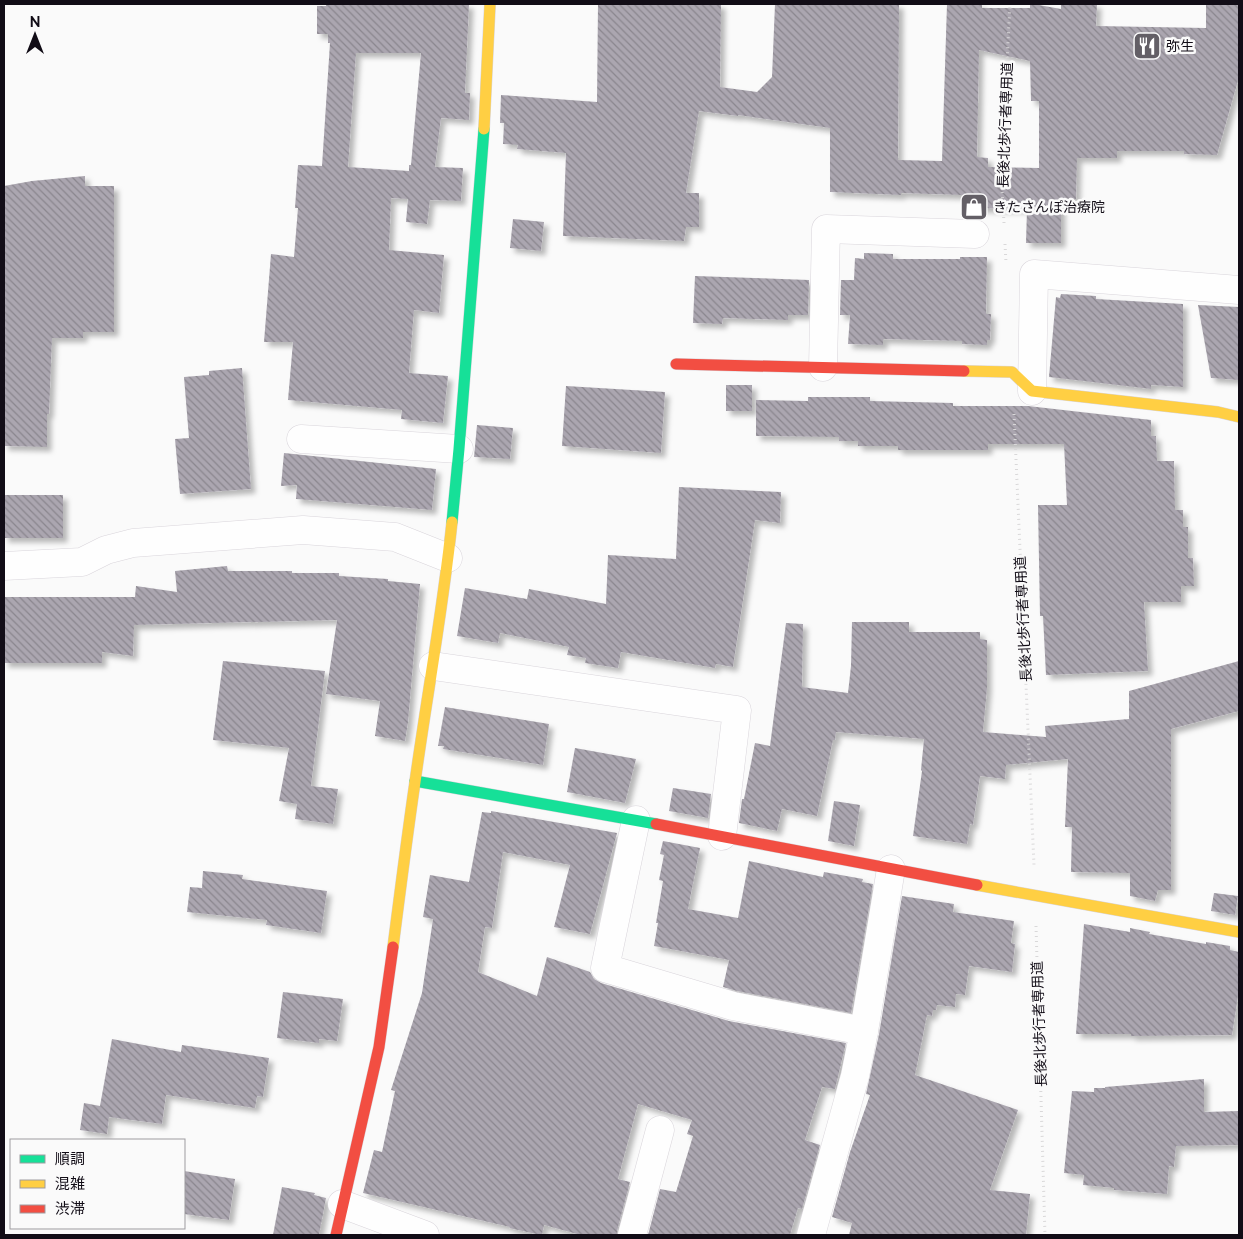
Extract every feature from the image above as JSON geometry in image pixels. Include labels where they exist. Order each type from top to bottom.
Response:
[{"type":"street","points":[[336,1235],[379,1047],[415,781],[434,666],[448,558],[459,449],[483,148],[490,4]]},
{"type":"street","points":[[823,367],[826,229],[974,234]]},
{"type":"street","points":[[1032,391],[1034,274],[1239,290]]},
{"type":"street","points":[[676,364],[1012,372],[1032,391],[1218,412],[1239,417]]},
{"type":"street","points":[[301,439],[459,449]]},
{"type":"street","points":[[4,566],[82,562],[106,550],[133,543],[303,530],[395,537],[448,558]]},
{"type":"street","points":[[434,666],[737,710],[722,836]]},
{"type":"street","points":[[415,781],[1239,932]]},
{"type":"street","points":[[636,820],[605,968],[733,1006],[864,1032]]},
{"type":"street","points":[[811,1235],[864,1032],[891,869]]},
{"type":"street","points":[[632,1235],[660,1130]]},
{"type":"street","points":[[342,1204],[425,1235]]},
{"type":"path","name":"長後北歩行者専用道","points":[[1004,224],[1001,175],[1010,4]]},
{"type":"path","points":[[1005,244],[1006,264]]},
{"type":"path","name":"長後北歩行者専用道","points":[[1012,372],[1036,894],[1045,1235]]},
{"type":"building","points":[[326,4],[469,4],[465,93],[470,93],[469,120],[441,118],[435,167],[463,168],[461,201],[430,200],[427,224],[406,222],[408,199],[391,198],[389,250],[444,255],[439,313],[414,310],[409,373],[448,376],[443,423],[401,419],[402,410],[288,400],[293,342],[264,342],[271,254],[294,257],[298,208],[295,208],[298,165],[322,166],[330,43],[328,43],[328,34],[317,34],[317,6],[326,6]],"holes":[[[356,53],[421,53],[409,171],[348,167]]]},
{"type":"building","points":[[598,4],[721,4],[720,87],[757,92],[772,77],[775,4],[899,4],[898,160],[942,161],[947,4],[982,4],[982,8],[1030,8],[1030,4],[1033,4],[1061,9],[1061,4],[1097,4],[1096,26],[1206,28],[1206,4],[1239,4],[1239,77],[1217,155],[1184,154],[1184,151],[1117,151],[1117,158],[1077,158],[1076,199],[1061,199],[1061,243],[1026,243],[1027,209],[969,208],[969,201],[962,201],[962,195],[830,192],[830,128],[699,111],[686,193],[699,193],[699,227],[686,227],[684,241],[563,236],[566,153],[517,149],[518,145],[503,144],[504,123],[500,123],[501,95],[597,102]],"holes":[[[979,50],[1030,61],[1031,101],[1039,101],[1039,168],[988,167],[988,158],[977,157]]]},
{"type":"building","points":[[85,176],[85,186],[114,186],[114,332],[83,332],[83,338],[52,338],[49,414],[47,414],[47,447],[4,446],[4,186],[32,181]]},
{"type":"building","points":[[513,219],[544,222],[541,251],[510,248]]},
{"type":"building","points":[[864,253],[893,254],[893,259],[987,257],[986,314],[991,314],[990,340],[987,340],[987,345],[962,344],[962,341],[883,339],[883,345],[848,344],[850,315],[840,315],[841,280],[854,280],[855,258],[864,259]]},
{"type":"building","points":[[695,276],[809,280],[808,315],[788,315],[788,320],[723,318],[722,324],[693,323]]},
{"type":"building","points":[[1061,294],[1096,296],[1096,299],[1183,304],[1183,387],[1151,385],[1151,389],[1049,377],[1056,297],[1060,298]]},
{"type":"building","points":[[1198,305],[1239,307],[1239,380],[1211,378]]},
{"type":"building","points":[[242,368],[251,489],[180,494],[175,439],[189,438],[184,377],[209,375],[209,371]]},
{"type":"building","points":[[726,385],[752,385],[752,411],[726,411]]},
{"type":"building","points":[[566,386],[665,392],[661,453],[562,446]]},
{"type":"building","points":[[808,397],[870,397],[870,401],[953,403],[953,406],[1028,406],[1151,420],[1151,436],[1156,436],[1157,461],[1174,461],[1175,510],[1183,510],[1183,527],[1188,527],[1188,558],[1193,558],[1194,586],[1181,586],[1181,602],[1144,602],[1148,671],[1046,675],[1043,616],[1040,616],[1038,505],[1067,505],[1064,444],[988,444],[988,450],[898,450],[898,446],[858,446],[858,441],[839,441],[839,437],[756,436],[756,400],[808,401]]},
{"type":"building","points":[[477,425],[513,428],[510,459],[474,457]]},
{"type":"building","points":[[284,453],[436,469],[432,510],[296,499],[297,485],[281,486]]},
{"type":"building","points":[[679,487],[781,492],[780,523],[755,520],[733,667],[716,664],[715,668],[621,652],[618,668],[585,663],[586,658],[567,655],[569,647],[500,633],[498,643],[457,636],[465,588],[527,599],[529,589],[606,604],[608,555],[676,559]]},
{"type":"building","points":[[4,495],[63,495],[63,538],[4,538]]},
{"type":"building","points":[[227,566],[228,571],[339,573],[339,576],[388,579],[388,581],[420,584],[405,741],[375,736],[380,701],[326,694],[337,620],[134,625],[133,656],[102,652],[102,663],[4,663],[4,597],[135,597],[136,586],[177,592],[175,571]]},
{"type":"building","points":[[852,622],[909,622],[909,632],[980,632],[980,639],[987,640],[987,688],[983,732],[1046,737],[1045,726],[1129,719],[1129,691],[1239,661],[1239,711],[1171,729],[1171,890],[1158,890],[1155,901],[1130,896],[1130,873],[1071,872],[1072,827],[1065,827],[1068,759],[1006,765],[1005,779],[980,776],[973,825],[970,824],[967,844],[913,836],[922,771],[924,739],[836,732],[817,816],[782,809],[777,831],[739,823],[742,799],[744,799],[755,743],[770,746],[786,623],[803,624],[802,687],[848,693]]},
{"type":"building","points":[[223,661],[325,671],[311,786],[338,789],[333,824],[295,819],[297,804],[279,801],[289,748],[213,740]]},
{"type":"building","points":[[445,707],[549,724],[543,765],[443,749],[444,746],[438,746]]},
{"type":"building","points":[[575,748],[636,759],[625,803],[567,792]]},
{"type":"building","points":[[673,788],[711,794],[708,818],[669,811]]},
{"type":"building","points":[[834,801],[860,805],[854,846],[828,841]]},
{"type":"building","points":[[491,811],[617,833],[590,934],[554,927],[570,865],[503,852],[492,928],[485,927],[478,972],[537,996],[547,957],[590,972],[594,979],[601,983],[729,1021],[846,1043],[835,1089],[822,1087],[805,1140],[820,1145],[802,1209],[798,1208],[790,1235],[648,1235],[660,1189],[676,1192],[693,1136],[687,1134],[692,1120],[638,1104],[618,1179],[630,1182],[617,1235],[581,1235],[544,1225],[541,1235],[363,1193],[374,1150],[382,1152],[395,1091],[391,1090],[422,993],[433,919],[423,917],[430,875],[469,882],[482,812],[491,813]]},
{"type":"building","points":[[663,841],[700,848],[688,909],[738,918],[749,861],[823,877],[824,872],[863,879],[862,882],[873,884],[851,1013],[723,987],[729,960],[654,946],[663,881],[659,880],[664,855],[660,854]]},
{"type":"building","points":[[203,871],[243,875],[242,879],[327,891],[321,933],[266,925],[267,920],[187,912],[190,887],[202,888]]},
{"type":"building","points":[[1214,893],[1238,896],[1235,915],[1211,911]]},
{"type":"building","points":[[902,896],[954,904],[953,912],[1014,921],[1011,943],[1015,944],[1012,972],[969,966],[965,995],[956,994],[955,1007],[937,1005],[936,1010],[933,1010],[932,1016],[927,1015],[915,1075],[1018,1110],[990,1190],[1030,1194],[1026,1235],[849,1235],[852,1223],[832,1217],[850,1152],[870,1095],[866,1094],[879,1034]]},
{"type":"building","points":[[1084,924],[1130,932],[1130,928],[1150,932],[1149,934],[1206,944],[1206,942],[1230,946],[1230,950],[1239,952],[1239,989],[1232,1035],[1131,1036],[1131,1034],[1076,1034]]},
{"type":"building","points":[[283,992],[343,999],[337,1041],[319,1039],[319,1043],[277,1038]]},
{"type":"building","points":[[112,1039],[181,1052],[182,1045],[269,1058],[263,1097],[257,1096],[255,1108],[166,1095],[162,1124],[109,1117],[107,1134],[80,1130],[84,1103],[100,1106]]},
{"type":"building","points":[[1204,1079],[1204,1112],[1239,1111],[1239,1145],[1176,1146],[1174,1167],[1169,1166],[1167,1194],[1114,1190],[1114,1188],[1083,1185],[1084,1175],[1064,1173],[1072,1091],[1094,1092],[1094,1088]]},
{"type":"building","points":[[185,1171],[235,1179],[229,1220],[185,1214]]},
{"type":"building","points":[[282,1187],[315,1193],[314,1195],[326,1198],[319,1235],[273,1235]]},
{"type":"traffic: fast","points":[[452,522],[484,129]]},
{"type":"traffic: fast","points":[[415,781],[656,824]]},
{"type":"traffic: slow","points":[[484,129],[490,4]]},
{"type":"traffic: slow","points":[[964,371],[1012,372],[1032,391],[1218,412],[1239,417]]},
{"type":"traffic: slow","points":[[393,947],[452,522]]},
{"type":"traffic: slow","points":[[977,885],[1239,932]]},
{"type":"traffic: jam","points":[[676,364],[964,371]]},
{"type":"traffic: jam","points":[[656,824],[977,885]]},
{"type":"traffic: jam","points":[[336,1235],[379,1047],[393,947]]},
{"type":"place","name":"弥生","points":[[1147,46]]},
{"type":"place","name":"きたさんぽ治療院","points":[[974,207]]}]
